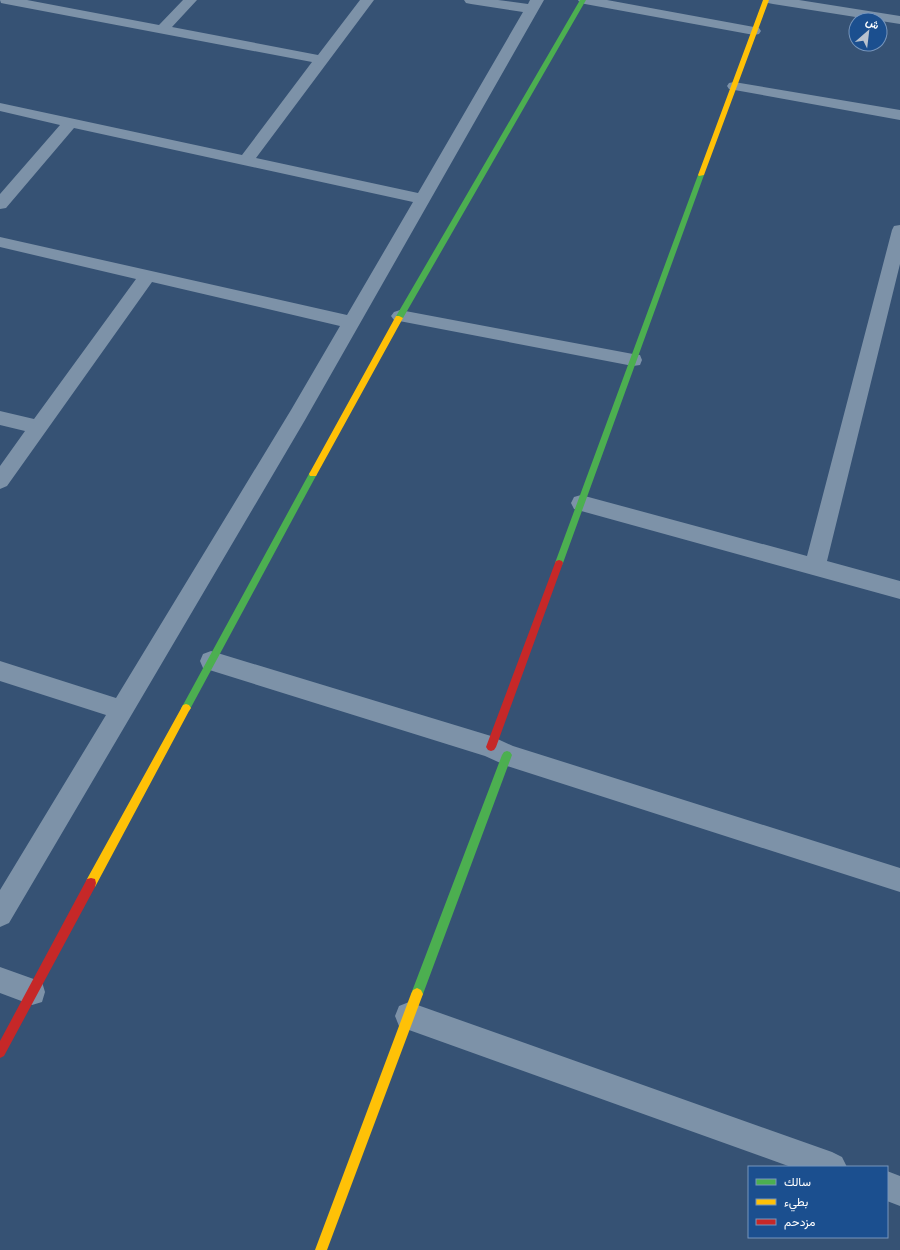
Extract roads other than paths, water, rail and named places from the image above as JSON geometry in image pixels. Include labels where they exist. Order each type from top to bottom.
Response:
[{"type":"street","points":[[0,6],[6,0],[322,60]]},
{"type":"street","points":[[162,30],[190,0]]},
{"type":"street","points":[[246,160],[367,0]]},
{"type":"street","points":[[0,914],[351,322],[534,5],[471,0]]},
{"type":"street","points":[[0,1052],[211,661],[400,316],[584,0],[754,31]]},
{"type":"street","points":[[321,1250],[408,1016],[499,751],[581,503],[766,0]]},
{"type":"street","points":[[773,0],[900,20]]},
{"type":"street","points":[[734,86],[900,115]]},
{"type":"street","points":[[0,107],[422,199]]},
{"type":"street","points":[[0,204],[70,122]]},
{"type":"street","points":[[815,568],[900,230]]},
{"type":"street","points":[[0,242],[351,322]]},
{"type":"street","points":[[0,481],[147,276]]},
{"type":"street","points":[[400,316],[633,360]]},
{"type":"street","points":[[0,418],[38,428]]},
{"type":"street","points":[[581,503],[900,590]]},
{"type":"street","points":[[211,661],[499,751],[900,880]]},
{"type":"street","points":[[0,671],[122,710]]},
{"type":"street","points":[[0,980],[32,992]]},
{"type":"street","points":[[408,1016],[829,1166]]},
{"type":"street","points":[[888,1186],[900,1191]]}]
